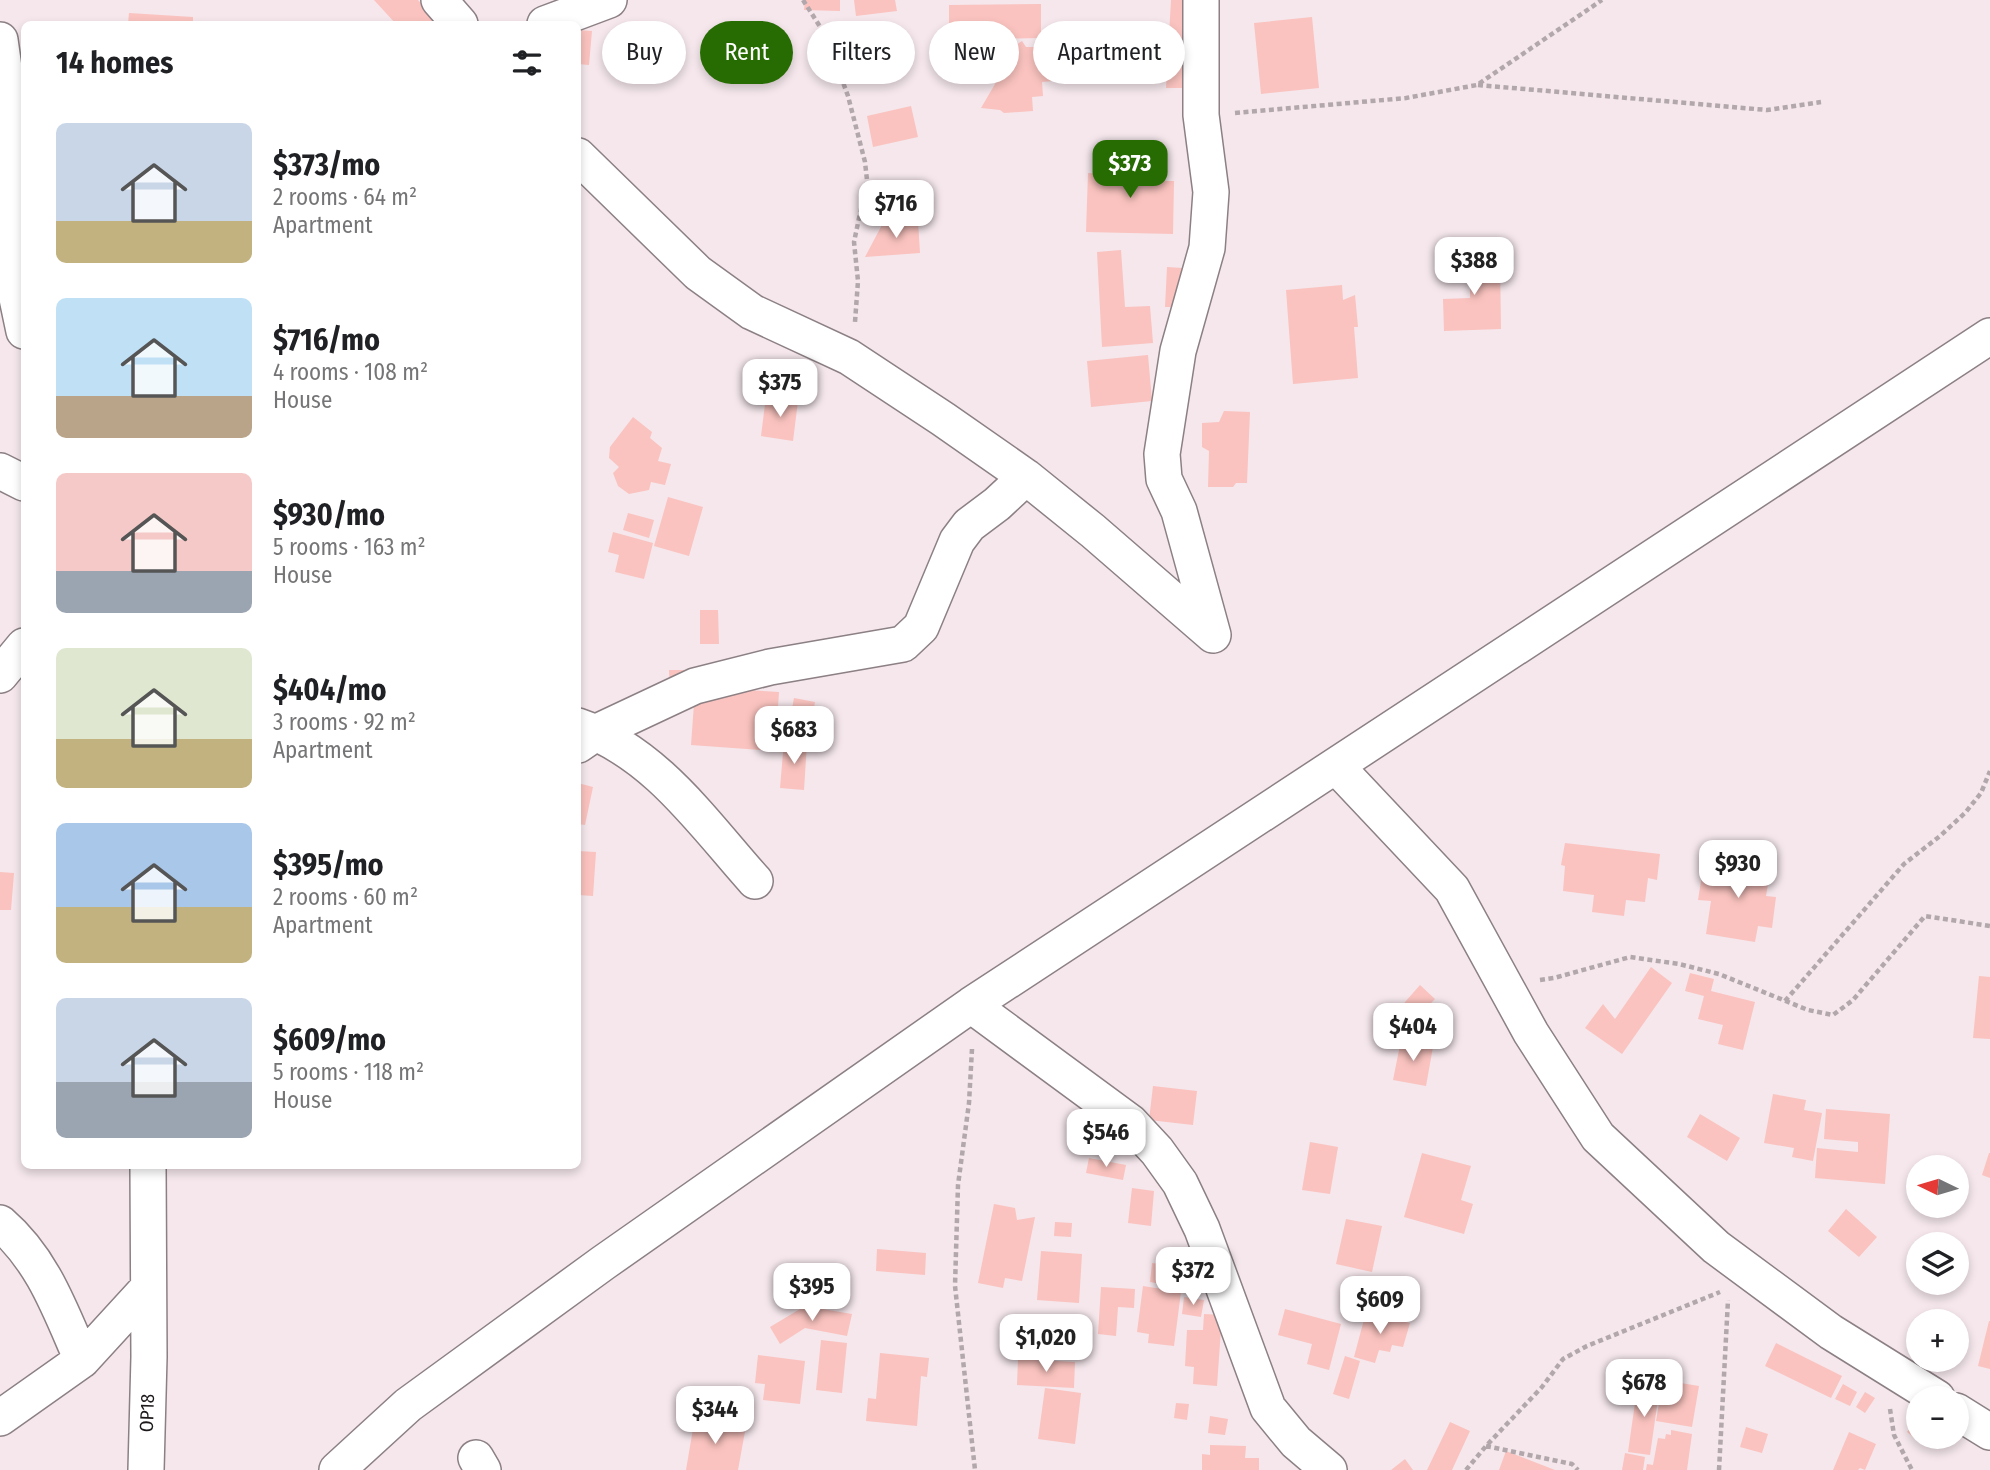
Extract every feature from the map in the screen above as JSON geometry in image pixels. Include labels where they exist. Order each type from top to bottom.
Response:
[{"type":"street","points":[[439,0],[457,21]]},
{"type":"street","points":[[553,21],[609,0]]},
{"type":"street","points":[[581,159],[698,273],[752,313],[849,357],[1026,477],[1093,530],[1213,635],[1179,511],[1164,479],[1162,454],[1178,352],[1207,248],[1211,192],[1201,115],[1201,0]]},
{"type":"street","points":[[0,40],[15,145],[17,298],[21,317]]},
{"type":"street","points":[[337,1470],[408,1405],[603,1263],[971,1005],[1990,336]]},
{"type":"street","points":[[0,471],[21,482]]},
{"type":"street","points":[[584,734],[695,685],[770,667],[903,644],[921,627],[957,541],[969,525],[1026,477]]},
{"type":"street","points":[[0,675],[21,650]]},
{"type":"street","points":[[584,734],[645,763],[679,794],[755,881]]},
{"type":"street","points":[[1336,766],[1452,889],[1531,1033],[1598,1137],[1716,1247],[1831,1332],[1917,1386]]},
{"type":"street","points":[[971,1005],[1130,1122],[1157,1151],[1180,1183],[1202,1229],[1268,1408],[1296,1443],[1329,1470]]},
{"type":"street","name":"OP18","points":[[146,1470],[149,1357],[148,1169]]},
{"type":"street","points":[[0,1223],[14,1235],[44,1273],[82,1360]]},
{"type":"street","points":[[0,1418],[82,1360],[148,1288]]},
{"type":"street","points":[[1969,1418],[1990,1432]]},
{"type":"street","points":[[474,1470],[476,1458],[483,1470]]},
{"type":"path","points":[[803,0],[826,36],[848,96],[867,180],[854,242],[858,281],[849,357]]},
{"type":"path","points":[[1476,85],[1602,0]]},
{"type":"path","points":[[1201,115],[1406,99],[1476,85],[1767,110],[1821,102]]},
{"type":"path","points":[[1784,1001],[1904,864],[1965,813],[1981,793],[1990,771]]},
{"type":"path","points":[[1504,984],[1554,978],[1630,957],[1679,964],[1719,974],[1808,1010],[1833,1015],[1853,1000],[1925,916],[1990,926]]},
{"type":"path","points":[[971,1005],[972,1061],[958,1185],[955,1286],[975,1470]]},
{"type":"path","points":[[1466,1470],[1542,1387],[1563,1359],[1587,1346],[1729,1288],[1718,1470]]},
{"type":"path","points":[[1883,1365],[1894,1435],[1912,1470]]},
{"type":"path","points":[[1486,1446],[1572,1464],[1578,1470]]},
{"type":"building","points":[[374,0],[418,0],[436,20],[434,21],[393,21]]},
{"type":"building","points":[[805,0],[840,0],[840,11],[804,10]]},
{"type":"building","points":[[854,0],[895,0],[897,11],[856,16]]},
{"type":"building","points":[[1171,0],[1192,0],[1188,88],[1166,88],[1166,84],[1185,84],[1185,21],[1170,21]]},
{"type":"building","points":[[1041,4],[1041,21],[1033,21],[1033,38],[1019,38],[1019,21],[949,21],[949,5]]},
{"type":"building","points":[[129,13],[193,17],[193,21],[128,21]]},
{"type":"building","points":[[1312,17],[1319,88],[1261,94],[1254,23]]},
{"type":"building","points":[[581,30],[592,31],[589,65],[581,64]]},
{"type":"building","points":[[1022,41],[1026,47],[1033,47],[1033,84],[1042,84],[1043,96],[1032,97],[1033,111],[1004,113],[981,108],[995,84],[1019,84],[1019,43]]},
{"type":"building","points":[[911,106],[918,137],[873,147],[867,116]]},
{"type":"building","points":[[1109,158],[1147,158],[1147,174],[1166,175],[1165,181],[1174,181],[1173,234],[1086,232],[1088,173],[1104,174]]},
{"type":"building","points":[[918,221],[920,253],[865,257],[883,223]]},
{"type":"building","points":[[1121,250],[1125,307],[1150,306],[1153,343],[1102,347],[1097,252]]},
{"type":"building","points":[[1500,261],[1501,329],[1444,331],[1443,299],[1470,298],[1470,283],[1446,283],[1445,262]]},
{"type":"building","points":[[1167,267],[1183,268],[1181,307],[1165,307]]},
{"type":"building","points":[[1342,285],[1343,300],[1355,295],[1358,327],[1354,327],[1358,378],[1293,384],[1286,290]]},
{"type":"building","points":[[1148,355],[1152,401],[1091,407],[1087,361]]},
{"type":"building","points":[[766,396],[798,401],[793,441],[761,436]]},
{"type":"building","points":[[1224,411],[1250,412],[1247,483],[1236,483],[1233,487],[1208,487],[1209,451],[1202,447],[1202,423],[1219,422]]},
{"type":"building","points":[[633,417],[652,432],[650,438],[662,448],[658,461],[671,464],[665,485],[651,482],[649,490],[629,494],[618,486],[613,473],[619,467],[609,458],[610,447]]},
{"type":"building","points":[[668,497],[703,507],[689,556],[654,546]]},
{"type":"building","points":[[628,513],[654,520],[649,538],[623,530]]},
{"type":"building","points":[[613,532],[653,543],[644,579],[615,572],[619,555],[608,552]]},
{"type":"building","points":[[700,610],[718,610],[719,644],[700,644]]},
{"type":"building","points":[[669,670],[687,670],[687,692],[670,692]]},
{"type":"building","points":[[696,676],[731,689],[779,692],[775,751],[691,745]]},
{"type":"building","points":[[794,698],[815,702],[810,734],[788,730]]},
{"type":"building","points":[[784,741],[807,743],[804,790],[780,788]]},
{"type":"building","points":[[581,784],[593,787],[585,825],[581,824]]},
{"type":"building","points":[[1565,843],[1660,854],[1657,880],[1648,878],[1645,902],[1626,900],[1624,916],[1592,912],[1594,895],[1563,891],[1565,866],[1561,865]]},
{"type":"building","points":[[581,851],[596,852],[593,896],[581,895]]},
{"type":"building","points":[[1715,858],[1771,867],[1766,896],[1776,897],[1772,928],[1758,926],[1755,942],[1706,934],[1711,901],[1698,900],[1702,875],[1711,877]]},
{"type":"building","points":[[0,872],[14,873],[11,910],[0,910]]},
{"type":"building","points":[[1651,967],[1672,983],[1622,1054],[1585,1028],[1603,1004],[1615,1019]]},
{"type":"building","points":[[1690,973],[1714,979],[1711,991],[1755,1002],[1743,1050],[1718,1044],[1723,1025],[1698,1019],[1704,996],[1685,991]]},
{"type":"building","points":[[1979,976],[1990,977],[1990,1039],[1973,1038]]},
{"type":"building","points":[[1420,985],[1435,999],[1412,1023],[1398,1010]]},
{"type":"building","points":[[1401,1040],[1433,1047],[1426,1086],[1393,1080]]},
{"type":"building","points":[[1153,1086],[1197,1091],[1193,1125],[1149,1120]]},
{"type":"building","points":[[1773,1094],[1806,1100],[1804,1110],[1822,1113],[1813,1161],[1792,1157],[1794,1148],[1764,1143]]},
{"type":"building","points":[[1826,1109],[1890,1114],[1885,1184],[1815,1178],[1817,1148],[1858,1152],[1858,1142],[1824,1139]]},
{"type":"building","points":[[1700,1114],[1740,1138],[1727,1161],[1687,1137]]},
{"type":"building","points":[[1310,1142],[1338,1147],[1330,1194],[1302,1190]]},
{"type":"building","points":[[1422,1153],[1471,1166],[1461,1200],[1473,1204],[1464,1234],[1404,1217]]},
{"type":"building","points":[[1990,1153],[1990,1178],[1982,1175]]},
{"type":"building","points":[[1089,1158],[1126,1165],[1123,1180],[1086,1173]]},
{"type":"building","points":[[1132,1188],[1154,1191],[1151,1226],[1128,1223]]},
{"type":"building","points":[[994,1204],[1015,1208],[1017,1220],[1035,1217],[1022,1281],[1005,1278],[1003,1288],[978,1283]]},
{"type":"building","points":[[1846,1209],[1877,1237],[1859,1257],[1828,1231]]},
{"type":"building","points":[[1346,1219],[1382,1226],[1372,1272],[1336,1264]]},
{"type":"building","points":[[1055,1222],[1072,1223],[1071,1237],[1054,1236]]},
{"type":"building","points":[[877,1249],[926,1253],[925,1275],[876,1271]]},
{"type":"building","points":[[1041,1251],[1082,1254],[1079,1303],[1037,1300]]},
{"type":"building","points":[[1152,1263],[1176,1266],[1173,1286],[1150,1282]]},
{"type":"building","points":[[1143,1286],[1181,1292],[1174,1346],[1148,1343],[1149,1334],[1137,1332]]},
{"type":"building","points":[[1101,1287],[1135,1289],[1134,1308],[1118,1307],[1116,1336],[1098,1334]]},
{"type":"building","points":[[1184,1297],[1204,1300],[1201,1317],[1182,1314]]},
{"type":"building","points":[[805,1306],[852,1314],[847,1336],[805,1328],[780,1344],[770,1327]]},
{"type":"building","points":[[1285,1309],[1341,1324],[1329,1370],[1307,1364],[1312,1344],[1278,1335]]},
{"type":"building","points":[[1366,1312],[1410,1323],[1403,1347],[1392,1345],[1390,1352],[1379,1350],[1375,1363],[1354,1357]]},
{"type":"building","points":[[1204,1314],[1222,1315],[1217,1386],[1193,1384],[1194,1367],[1185,1366],[1187,1330],[1203,1330]]},
{"type":"building","points":[[1990,1321],[1990,1369],[1978,1366]]},
{"type":"building","points":[[821,1340],[847,1343],[842,1393],[816,1390]]},
{"type":"building","points":[[1776,1343],[1842,1376],[1831,1398],[1765,1366]]},
{"type":"building","points":[[880,1353],[929,1358],[927,1377],[921,1376],[917,1426],[866,1421],[868,1398],[876,1399]]},
{"type":"building","points":[[758,1355],[805,1361],[800,1404],[763,1400],[765,1384],[755,1383]]},
{"type":"building","points":[[1345,1356],[1360,1361],[1349,1399],[1333,1394]]},
{"type":"building","points":[[1018,1359],[1075,1362],[1074,1388],[1017,1385]]},
{"type":"building","points":[[1663,1380],[1699,1386],[1692,1427],[1656,1421]]},
{"type":"building","points":[[1638,1382],[1660,1385],[1650,1455],[1628,1452]]},
{"type":"building","points":[[1843,1384],[1857,1392],[1850,1406],[1835,1399]]},
{"type":"building","points":[[1045,1388],[1081,1393],[1075,1444],[1038,1439]]},
{"type":"building","points":[[1865,1392],[1875,1398],[1865,1413],[1856,1407]]},
{"type":"building","points":[[1176,1403],[1189,1404],[1187,1420],[1174,1418]]},
{"type":"building","points":[[1210,1416],[1228,1419],[1225,1435],[1208,1433]]},
{"type":"building","points":[[695,1417],[746,1426],[738,1470],[686,1470]]},
{"type":"building","points":[[1450,1422],[1470,1431],[1452,1470],[1427,1470]]},
{"type":"building","points":[[1746,1427],[1768,1434],[1762,1453],[1740,1447]]},
{"type":"building","points":[[1671,1430],[1692,1434],[1687,1470],[1646,1470],[1647,1464],[1653,1465],[1658,1438],[1665,1439],[1666,1434],[1671,1435]]},
{"type":"building","points":[[1849,1432],[1876,1444],[1865,1470],[1833,1470]]},
{"type":"building","points":[[1210,1445],[1246,1446],[1245,1458],[1259,1458],[1259,1470],[1202,1470],[1202,1454],[1210,1455]]},
{"type":"building","points":[[1506,1451],[1555,1470],[1499,1470]]},
{"type":"building","points":[[1625,1453],[1645,1457],[1643,1470],[1622,1470]]},
{"type":"building","points":[[1405,1459],[1413,1470],[1391,1470]]}]
